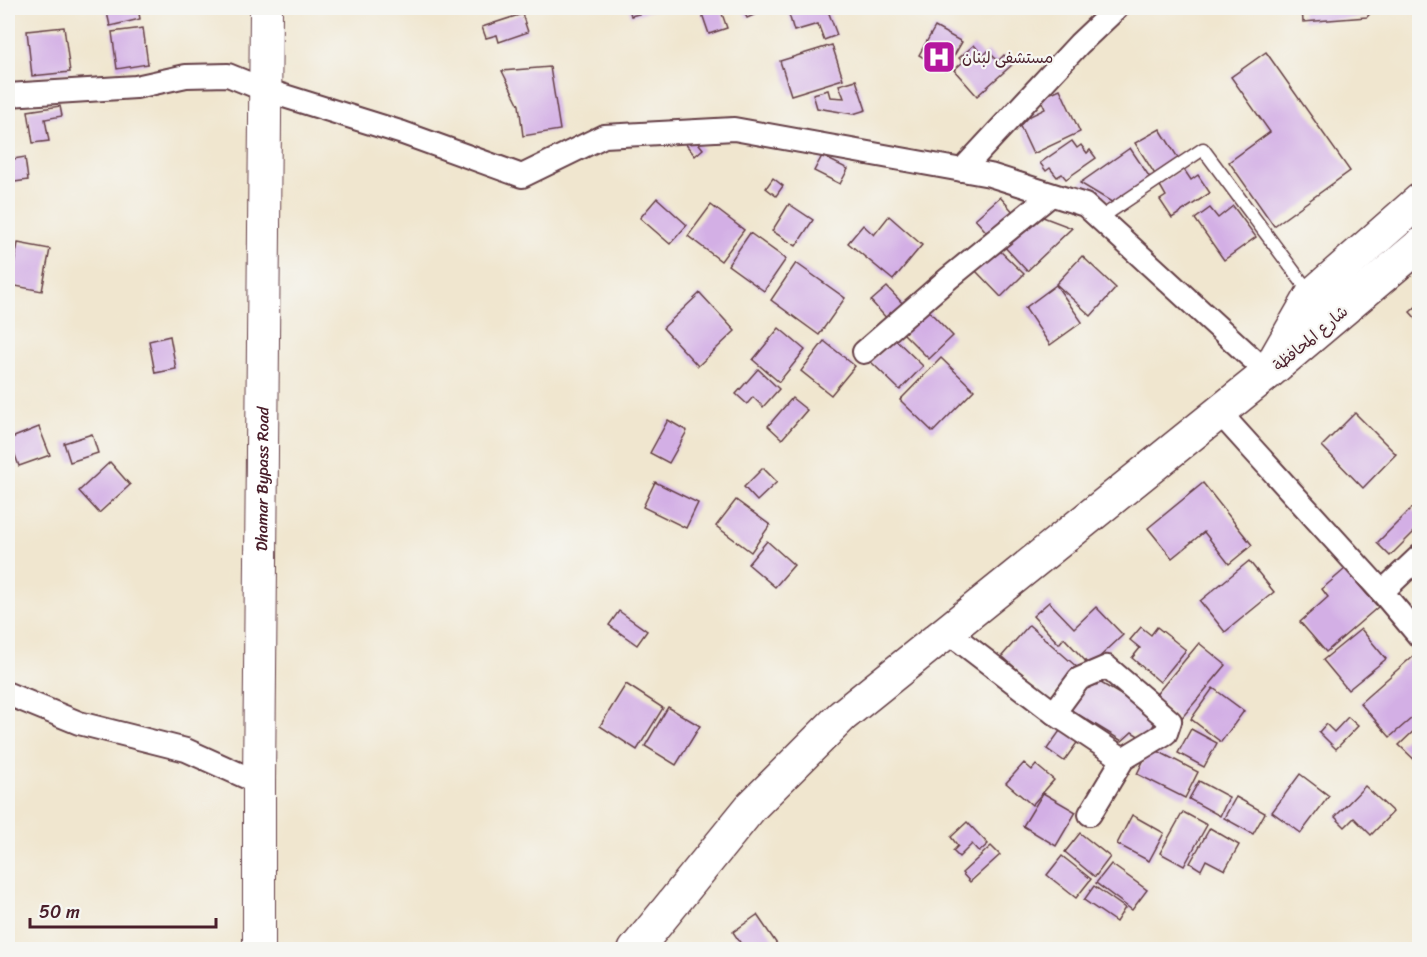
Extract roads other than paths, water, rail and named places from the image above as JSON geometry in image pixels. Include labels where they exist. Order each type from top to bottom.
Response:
[{"type":"main road","name":"Dhamar Bypass Road","points":[[260,950],[259,783],[266,8]]},
{"type":"main road","name":"شارع المحافظة","points":[[1268,373],[1312,295],[1419,200]]},
{"type":"main road","name":"شارع المحافظة","points":[[1268,373],[1419,245]]},
{"type":"main road","points":[[635,950],[751,807],[842,716],[1268,373]]},
{"type":"street","points":[[962,170],[1079,44],[1117,8]]},
{"type":"street","points":[[8,95],[136,87],[186,76],[228,75],[265,90],[403,133],[522,176],[604,136],[734,129],[990,175],[1085,205],[1268,373]]},
{"type":"street","points":[[864,352],[949,278],[1051,195]]},
{"type":"street","points":[[1219,412],[1382,592],[1419,637]]},
{"type":"street","points":[[1382,592],[1419,556]]},
{"type":"street","points":[[947,631],[1054,713],[1123,759]]},
{"type":"street","points":[[1054,713],[1079,679],[1107,667],[1170,721],[1166,734],[1123,759],[1090,814]]},
{"type":"street","points":[[8,694],[79,723],[186,750],[259,783]]},
{"type":"lane","points":[[1099,219],[1203,149],[1312,295]]},
{"type":"place","name":"مستشفى لبنان","points":[[939,57]]}]
